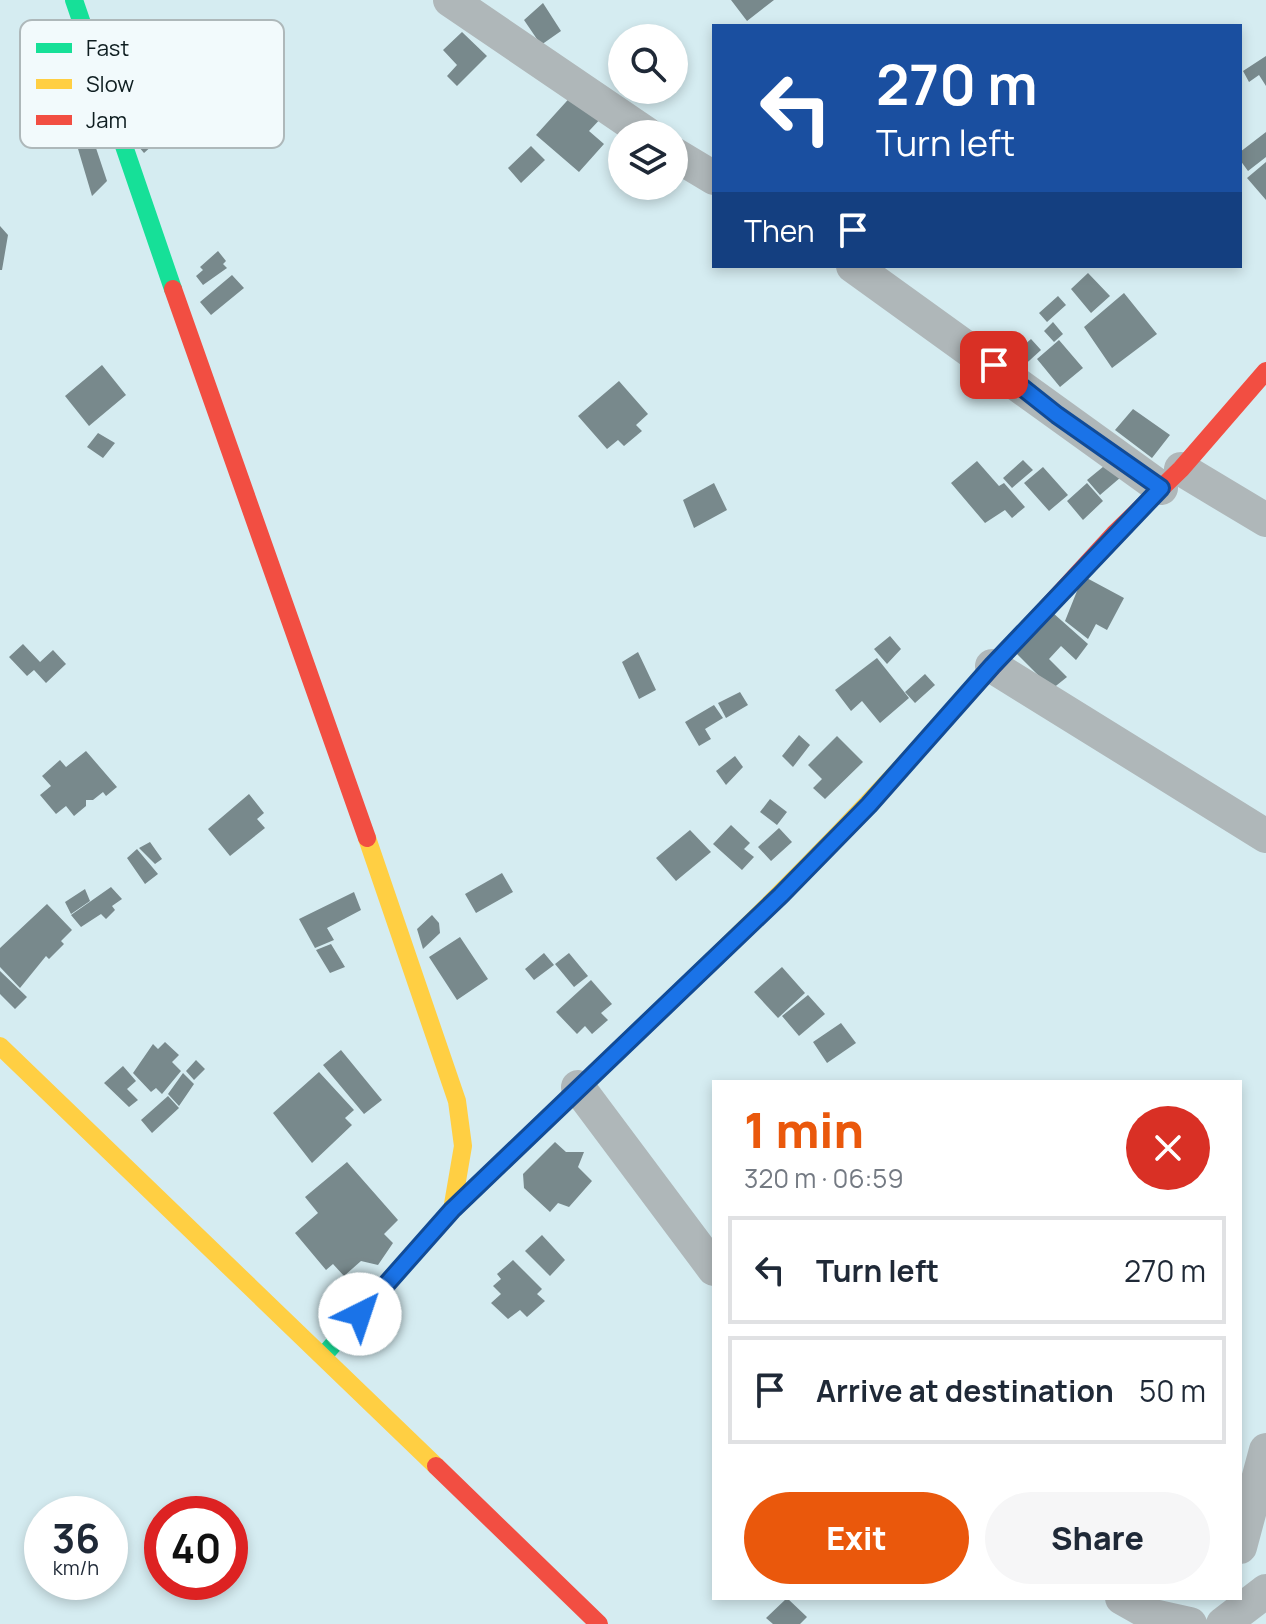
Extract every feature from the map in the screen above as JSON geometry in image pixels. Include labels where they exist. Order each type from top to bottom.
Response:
[{"type":"main road","points":[[74,0],[81,20]]},
{"type":"main road","points":[[124,148],[462,1114],[466,1147],[452,1210]]},
{"type":"main road","points":[[324,1355],[452,1210],[847,828],[992,666],[1171,478],[1266,371]]},
{"type":"main road","points":[[0,1046],[324,1355],[599,1624]]},
{"type":"street","points":[[450,0],[626,120]]},
{"type":"street","points":[[688,162],[712,177]]},
{"type":"street","points":[[856,268],[1171,478],[1266,520]]},
{"type":"street","points":[[992,666],[1266,836]]},
{"type":"street","points":[[578,1087],[712,1266]]},
{"type":"street","points":[[1242,1540],[1266,1450]]},
{"type":"street","points":[[1220,1624],[1266,1591]]},
{"type":"street","points":[[1126,1600],[1154,1616],[1190,1624]]},
{"type":"street","points":[[1220,1624],[1225,1600]]},
{"type":"building","points":[[731,0],[774,0],[747,21]]},
{"type":"building","points":[[543,3],[561,31],[541,45],[524,20]]},
{"type":"building","points":[[462,32],[487,56],[457,86],[447,76],[457,65],[443,50]]},
{"type":"building","points":[[1266,56],[1266,86],[1259,75],[1249,82],[1243,71]]},
{"type":"building","points":[[575,92],[604,115],[589,131],[604,144],[579,172],[536,135]]},
{"type":"building","points":[[1266,132],[1266,157],[1248,171],[1242,163],[1242,150]]},
{"type":"building","points":[[531,146],[545,160],[521,183],[508,168]]},
{"type":"building","points":[[78,148],[96,148],[107,181],[92,196]]},
{"type":"building","points":[[1266,162],[1266,200],[1247,178]]},
{"type":"building","points":[[0,226],[8,235],[2,270],[0,270]]},
{"type":"building","points":[[218,251],[227,268],[203,285],[196,276],[203,270],[200,267]]},
{"type":"building","points":[[1088,273],[1110,296],[1091,313],[1071,289]]},
{"type":"building","points":[[232,275],[244,288],[211,315],[200,302]]},
{"type":"building","points":[[1124,293],[1157,334],[1112,368],[1084,327]]},
{"type":"building","points":[[1058,296],[1066,305],[1047,322],[1039,313]]},
{"type":"building","points":[[1053,322],[1063,334],[1054,342],[1044,331]]},
{"type":"building","points":[[1031,339],[1041,350],[1019,370],[1009,358]]},
{"type":"building","points":[[1059,340],[1083,368],[1060,387],[1037,359]]},
{"type":"building","points":[[102,365],[126,395],[89,426],[65,396]]},
{"type":"building","points":[[619,381],[648,414],[636,425],[642,431],[624,446],[618,440],[607,449],[578,416]]},
{"type":"building","points":[[1133,409],[1170,435],[1152,458],[1115,430]]},
{"type":"building","points":[[98,433],[115,443],[103,458],[87,447]]},
{"type":"building","points":[[1023,460],[1033,470],[1012,488],[1003,478]]},
{"type":"building","points":[[977,461],[999,486],[1004,483],[1025,507],[1012,518],[1005,510],[985,523],[951,483]]},
{"type":"building","points":[[1109,462],[1121,477],[1100,495],[1087,480]]},
{"type":"building","points":[[1043,467],[1068,495],[1049,511],[1024,483]]},
{"type":"building","points":[[714,483],[727,510],[694,528],[683,500]]},
{"type":"building","points":[[1087,483],[1103,501],[1083,520],[1067,501]]},
{"type":"building","points":[[1083,576],[1124,598],[1107,630],[1096,624],[1088,639],[1065,621]]},
{"type":"building","points":[[1053,613],[1088,644],[1076,660],[1061,646],[1049,659],[1067,677],[1052,689],[1014,651]]},
{"type":"building","points":[[890,636],[901,649],[887,664],[874,649]]},
{"type":"building","points":[[23,644],[40,662],[53,650],[66,664],[46,683],[34,670],[27,676],[9,657]]},
{"type":"building","points":[[638,652],[656,690],[639,699],[622,662]]},
{"type":"building","points":[[877,658],[909,698],[880,723],[862,701],[851,711],[835,690]]},
{"type":"building","points":[[925,674],[935,685],[915,703],[905,692]]},
{"type":"building","points":[[740,692],[748,705],[726,718],[718,703]]},
{"type":"building","points":[[714,705],[723,718],[705,729],[711,739],[699,746],[685,722]]},
{"type":"building","points":[[799,735],[810,745],[793,767],[782,756]]},
{"type":"building","points":[[837,736],[863,762],[825,799],[813,788],[822,779],[808,765]]},
{"type":"building","points":[[86,751],[117,787],[106,796],[103,792],[93,800],[86,800],[86,806],[74,816],[66,806],[56,814],[40,795],[51,786],[42,776],[60,760],[66,767]]},
{"type":"building","points":[[735,756],[743,767],[726,785],[716,771]]},
{"type":"building","points":[[249,794],[264,813],[257,819],[265,828],[230,856],[208,829]]},
{"type":"building","points":[[770,799],[787,812],[777,825],[760,812]]},
{"type":"building","points":[[731,825],[750,843],[744,849],[754,857],[742,870],[713,844]]},
{"type":"building","points":[[779,828],[792,842],[771,861],[758,847]]},
{"type":"building","points":[[690,830],[711,852],[676,881],[656,858]]},
{"type":"building","points":[[150,842],[162,859],[155,864],[139,848]]},
{"type":"building","points":[[137,849],[158,874],[145,884],[127,858]]},
{"type":"building","points":[[502,873],[513,892],[476,913],[465,894]]},
{"type":"building","points":[[111,887],[122,899],[112,906],[115,910],[106,919],[101,914],[81,927],[71,915]]},
{"type":"building","points":[[85,889],[90,901],[71,914],[65,902]]},
{"type":"building","points":[[354,892],[361,910],[327,928],[334,940],[315,948],[299,919]]},
{"type":"building","points":[[47,904],[72,930],[61,941],[64,944],[49,959],[46,956],[20,988],[0,967],[0,948]]},
{"type":"building","points":[[432,915],[439,923],[440,933],[423,949],[417,929]]},
{"type":"building","points":[[460,937],[488,979],[457,1000],[429,957]]},
{"type":"building","points":[[331,944],[345,967],[330,973],[316,950]]},
{"type":"building","points":[[544,953],[554,965],[534,980],[525,969]]},
{"type":"building","points":[[569,953],[588,976],[574,987],[555,964]]},
{"type":"building","points":[[782,967],[805,993],[778,1018],[754,992]]},
{"type":"building","points":[[0,971],[27,997],[15,1009],[0,994]]},
{"type":"building","points":[[591,980],[612,1004],[601,1013],[608,1020],[592,1034],[585,1026],[577,1034],[556,1012]]},
{"type":"building","points":[[808,995],[825,1014],[799,1036],[782,1016]]},
{"type":"building","points":[[841,1023],[856,1043],[827,1063],[813,1042]]},
{"type":"building","points":[[165,1042],[179,1055],[172,1062],[181,1071],[162,1094],[156,1088],[151,1092],[133,1073],[153,1044],[158,1049]]},
{"type":"building","points":[[341,1050],[382,1100],[364,1114],[323,1065]]},
{"type":"building","points":[[196,1060],[205,1069],[194,1080],[186,1071]]},
{"type":"building","points":[[123,1066],[136,1081],[127,1089],[138,1100],[129,1107],[104,1083]]},
{"type":"building","points":[[319,1072],[354,1110],[345,1118],[352,1125],[312,1163],[273,1113]]},
{"type":"building","points":[[183,1073],[194,1084],[179,1106],[168,1094]]},
{"type":"building","points":[[168,1096],[179,1108],[152,1133],[141,1120]]},
{"type":"building","points":[[555,1142],[566,1152],[584,1152],[578,1167],[592,1181],[569,1207],[558,1203],[550,1212],[524,1188],[523,1174]]},
{"type":"building","points":[[347,1162],[398,1220],[384,1234],[393,1243],[378,1265],[361,1261],[344,1276],[333,1264],[326,1270],[295,1233],[318,1213],[305,1197]]},
{"type":"building","points":[[542,1235],[565,1260],[550,1276],[525,1251]]},
{"type":"building","points":[[513,1260],[542,1289],[537,1294],[545,1301],[527,1317],[520,1310],[508,1319],[491,1303],[501,1294],[493,1286],[501,1279],[497,1274]]},
{"type":"building","points":[[785,1600],[789,1600],[807,1617],[800,1624],[773,1624],[766,1618]]},
{"type":"traffic: fast","points":[[74,0],[81,20]]},
{"type":"traffic: fast","points":[[125,148],[173,289]]},
{"type":"traffic: fast","points":[[324,1355],[452,1210],[545,1121]]},
{"type":"traffic: slow","points":[[545,1121],[805,868],[954,709]]},
{"type":"traffic: slow","points":[[367,838],[457,1101],[463,1146],[452,1210]]},
{"type":"traffic: slow","points":[[0,1046],[436,1466]]},
{"type":"traffic: jam","points":[[173,289],[367,838]]},
{"type":"traffic: jam","points":[[954,709],[1114,534],[1181,469],[1266,371]]},
{"type":"traffic: jam","points":[[436,1466],[599,1624]]},
{"type":"route","points":[[360,1314],[452,1210],[781,895],[869,805],[992,666],[1114,534],[1161,488],[1057,415],[994,365]]}]
